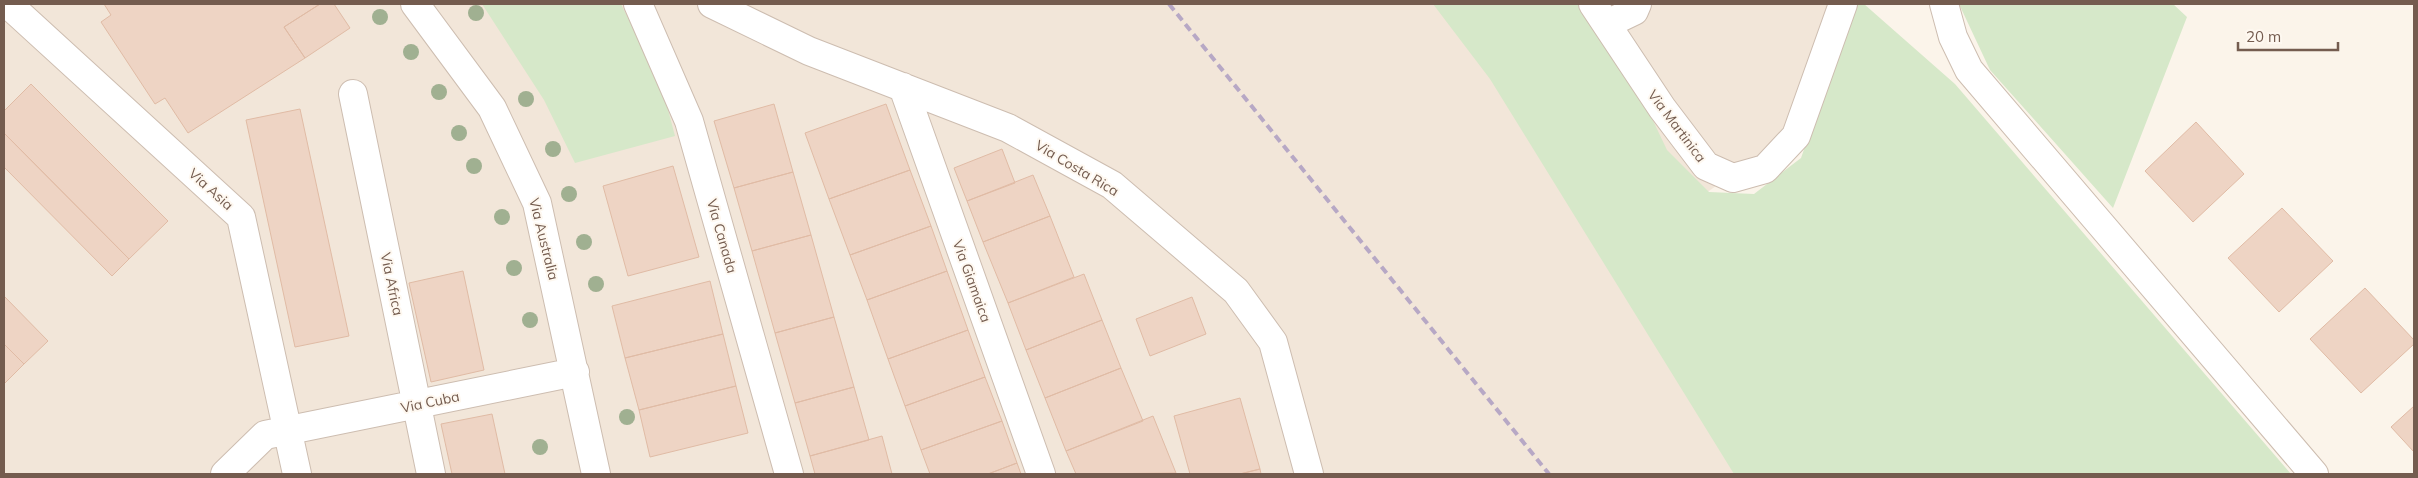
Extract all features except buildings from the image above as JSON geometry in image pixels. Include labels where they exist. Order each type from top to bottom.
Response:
[{"type":"street","name":"Via Asia","points":[[8,4],[241,217],[286,431],[297,474]]},
{"type":"street","name":"Via Australia","points":[[415,4],[492,108],[537,203],[596,474]]},
{"type":"street","name":"Via Canada","points":[[638,4],[690,120],[789,474]]},
{"type":"street","name":"Via Costa Rica","points":[[712,4],[809,51],[1008,128],[1112,185],[1236,291],[1273,342],[1309,474]]},
{"type":"street","points":[[1600,14],[1634,11],[1637,4]]},
{"type":"street","name":"Via Martinica","points":[[1600,14],[1662,108],[1706,166],[1734,178],[1765,169],[1796,136],[1843,4]]},
{"type":"street","points":[[1944,4],[1953,37],[1969,70],[2314,474]]},
{"type":"street","name":"Via Giamaica","points":[[903,87],[1041,474]]},
{"type":"street","name":"Via Africa","points":[[353,94],[431,474]]},
{"type":"street","name":"Via Cuba","points":[[225,474],[265,435],[575,372]]},
{"type":"shaded area","points":[[4,4],[1835,4],[1789,135],[1696,200],[1858,474],[4,474]]},
{"type":"green space","points":[[482,4],[621,4],[662,87],[675,136],[575,163],[544,100]]},
{"type":"green space","points":[[1433,4],[1592,4],[1607,24],[1667,150],[1709,192],[1754,194],[1801,158],[1855,4],[1864,4],[1955,84],[2291,474],[1734,474],[1490,79]]},
{"type":"green space","points":[[1959,4],[2173,4],[2187,17],[2113,208],[1990,70]]},
{"type":"railway","points":[[1169,4],[1549,474]]}]
